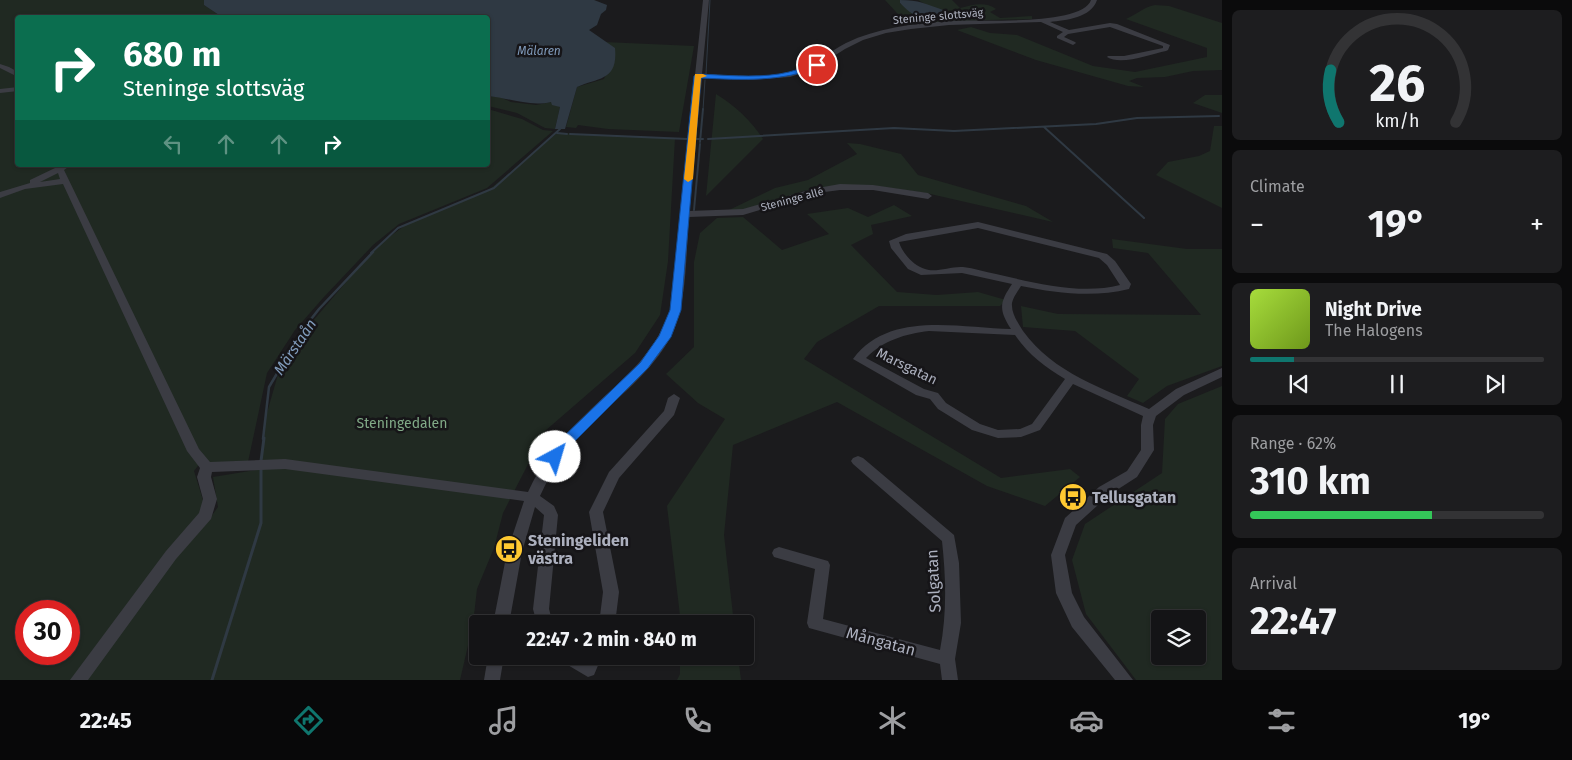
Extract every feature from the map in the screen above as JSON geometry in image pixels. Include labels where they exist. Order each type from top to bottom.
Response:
[{"type":"street","points":[[502,615],[514,546],[531,497],[544,471],[566,442],[644,365],[665,337],[675,310],[706,0]]},
{"type":"street","name":"Steninge slottsväg","points":[[697,76],[753,78],[778,76],[802,71],[817,65],[848,44],[882,32],[952,23],[1074,16],[1087,11],[1093,5],[1094,0]]},
{"type":"street","points":[[1040,19],[1068,32]]},
{"type":"street","points":[[1073,43],[1059,37],[1068,32],[1110,25],[1167,45],[1166,49],[1124,58],[1110,57]]},
{"type":"street","points":[[0,66],[15,73]]},
{"type":"street","points":[[0,91],[15,90]]},
{"type":"street","points":[[0,195],[23,187],[60,167]]},
{"type":"street","points":[[62,167],[66,181],[194,452],[207,468]]},
{"type":"street","points":[[23,187],[66,181]]},
{"type":"street","name":"Steninge allé","points":[[685,214],[743,212],[806,193],[839,187],[871,187],[928,196]]},
{"type":"street","points":[[978,225],[1103,256],[1111,263],[1126,284],[1125,287],[1119,289],[1101,290],[1051,288],[1018,282],[962,270],[924,272],[912,266],[896,248],[894,241],[906,237],[978,225]]},
{"type":"street","points":[[1018,282],[1008,301],[1007,313],[1023,341],[1042,359],[1072,378],[1150,414]]},
{"type":"street","name":"Marsgatan","points":[[1018,332],[997,333],[935,326],[920,328],[875,344],[859,359],[920,392],[934,396],[942,406],[976,427],[998,434],[1021,433],[1036,427],[1072,378]]},
{"type":"street","points":[[1126,680],[1078,622],[1064,593],[1058,555],[1070,522],[1104,491],[1132,474],[1147,450],[1147,425],[1150,414],[1180,392],[1222,372]]},
{"type":"street","points":[[609,615],[611,592],[596,512],[614,475],[670,412],[674,398]]},
{"type":"street","name":"Solgatan","points":[[858,461],[949,539],[952,563],[953,623],[947,659],[950,680]]},
{"type":"street","points":[[207,468],[247,467],[275,463],[531,497],[549,510],[551,515],[541,609],[543,615]]},
{"type":"street","points":[[78,680],[171,554],[206,515],[210,499],[204,477],[207,468]]},
{"type":"street","name":"Mångatan","points":[[779,553],[823,564],[815,623],[947,659]]},
{"type":"street","points":[[492,680],[494,665]]},
{"type":"green space","name":"Steningedalen","points":[[0,0],[204,0],[204,5],[219,15],[15,15],[15,167],[490,167],[490,110],[522,119],[543,130],[553,131],[487,188],[399,224],[373,245],[323,298],[295,330],[267,373],[248,462],[212,465],[204,458],[194,471],[203,500],[205,525],[218,507],[213,477],[274,467],[261,462],[264,423],[279,371],[306,329],[381,243],[407,224],[490,189],[557,133],[675,138],[668,261],[660,315],[635,353],[545,431],[503,513],[494,548],[477,589],[474,615],[469,615],[469,641],[460,680],[0,680]]},
{"type":"green space","points":[[885,0],[900,0],[900,4],[940,9],[931,7],[918,0],[952,0],[960,8],[978,4],[987,5],[996,9],[990,12],[1000,18],[1032,16],[1032,19],[950,21],[908,25]]},
{"type":"green space","points":[[1155,5],[1169,6],[1222,23],[1222,70],[1193,71],[1165,77],[1137,78],[1129,81],[1144,87],[1128,86],[1036,60],[957,30],[971,27],[990,33],[1017,35],[1093,66],[1135,72],[1207,57],[1207,48],[1126,19]]},
{"type":"green space","points":[[604,42],[694,46],[679,132],[608,129],[578,125],[576,128],[566,127],[577,87],[604,79],[615,49]]},
{"type":"green space","points":[[716,94],[742,114],[763,139],[706,196]]},
{"type":"green space","points":[[1205,95],[1222,95],[1222,113],[1193,103]]},
{"type":"green space","points":[[490,96],[500,97],[511,102],[536,105],[551,102],[560,107],[555,129],[545,128],[517,113],[490,106]]},
{"type":"green space","points":[[1214,126],[1222,126],[1222,208],[1156,175],[1168,162],[1199,156],[1210,151]]},
{"type":"green space","points":[[847,143],[860,144],[901,154],[918,175],[1026,206],[1053,222],[926,193],[870,185],[838,185],[803,191],[769,203],[741,210],[729,210],[775,188],[808,180],[857,154]]},
{"type":"green space","points":[[894,205],[912,216],[871,225],[873,234],[851,245],[897,292],[937,295],[978,292],[1006,300],[1000,306],[879,306],[817,342],[804,359],[1001,478],[1070,469],[1080,477],[1045,506],[987,486],[837,402],[733,445],[724,535],[733,615],[680,615],[667,506],[725,419],[698,403],[666,374],[694,347],[694,262],[700,233],[717,218],[743,217],[782,250],[829,234],[807,214],[848,208],[868,217]]},
{"type":"green space","points":[[1112,239],[1187,249],[1222,249],[1222,366],[1167,386],[1143,403],[1127,396],[1139,379],[1075,331],[1023,327],[1021,306],[1058,314],[1201,315],[1148,253],[1113,248]]},
{"type":"green space","points":[[1222,386],[1222,680],[1136,680],[1086,614],[1072,560],[1085,524],[1162,473],[1165,419],[1178,404]]},
{"type":"green space","points":[[680,665],[739,665],[741,680],[677,680],[680,674]]},
{"type":"water","name":"Mälaren","points":[[204,0],[594,0],[607,5],[597,25],[589,30],[615,48],[615,59],[613,67],[605,76],[577,87],[565,129],[555,129],[560,107],[552,105],[551,102],[527,103],[490,96],[490,15],[219,15],[204,5]]},
{"type":"water","points":[[900,0],[927,4],[943,10],[945,14],[932,20],[926,20],[915,16],[900,3]]},
{"type":"waterway","points":[[706,74],[710,0]]},
{"type":"waterway","points":[[703,110],[705,80]]},
{"type":"waterway","points":[[700,139],[703,109]]},
{"type":"waterway","points":[[708,139],[894,128],[954,131],[1096,124],[1137,118],[1219,116]]},
{"type":"waterway","points":[[1044,127],[1144,218]]},
{"type":"waterway","name":"Märstaån","points":[[371,253],[398,228],[494,188],[560,129]]},
{"type":"waterway","points":[[557,133],[567,134]]},
{"type":"waterway","points":[[570,134],[688,139]]},
{"type":"waterway","points":[[695,139],[700,139]]},
{"type":"waterway","points":[[694,210],[700,144]]},
{"type":"waterway","name":"Märstaån","points":[[263,439],[269,387],[304,328],[319,309],[373,252]]},
{"type":"waterway","name":"Märstaån","points":[[261,461],[264,438]]},
{"type":"waterway","name":"Märstaån","points":[[212,680],[261,523],[261,469]]},
{"type":"slow traffic","points":[[688,179],[697,76],[703,76]]},
{"type":"place","name":"Tellusgatan","points":[[1073,497]]},
{"type":"place","name":"Steningeliden västra","points":[[509,549]]},
{"type":"route","points":[[555,457],[566,442],[644,365],[665,337],[675,310],[697,76],[753,78],[778,76],[802,71],[817,65]]}]
